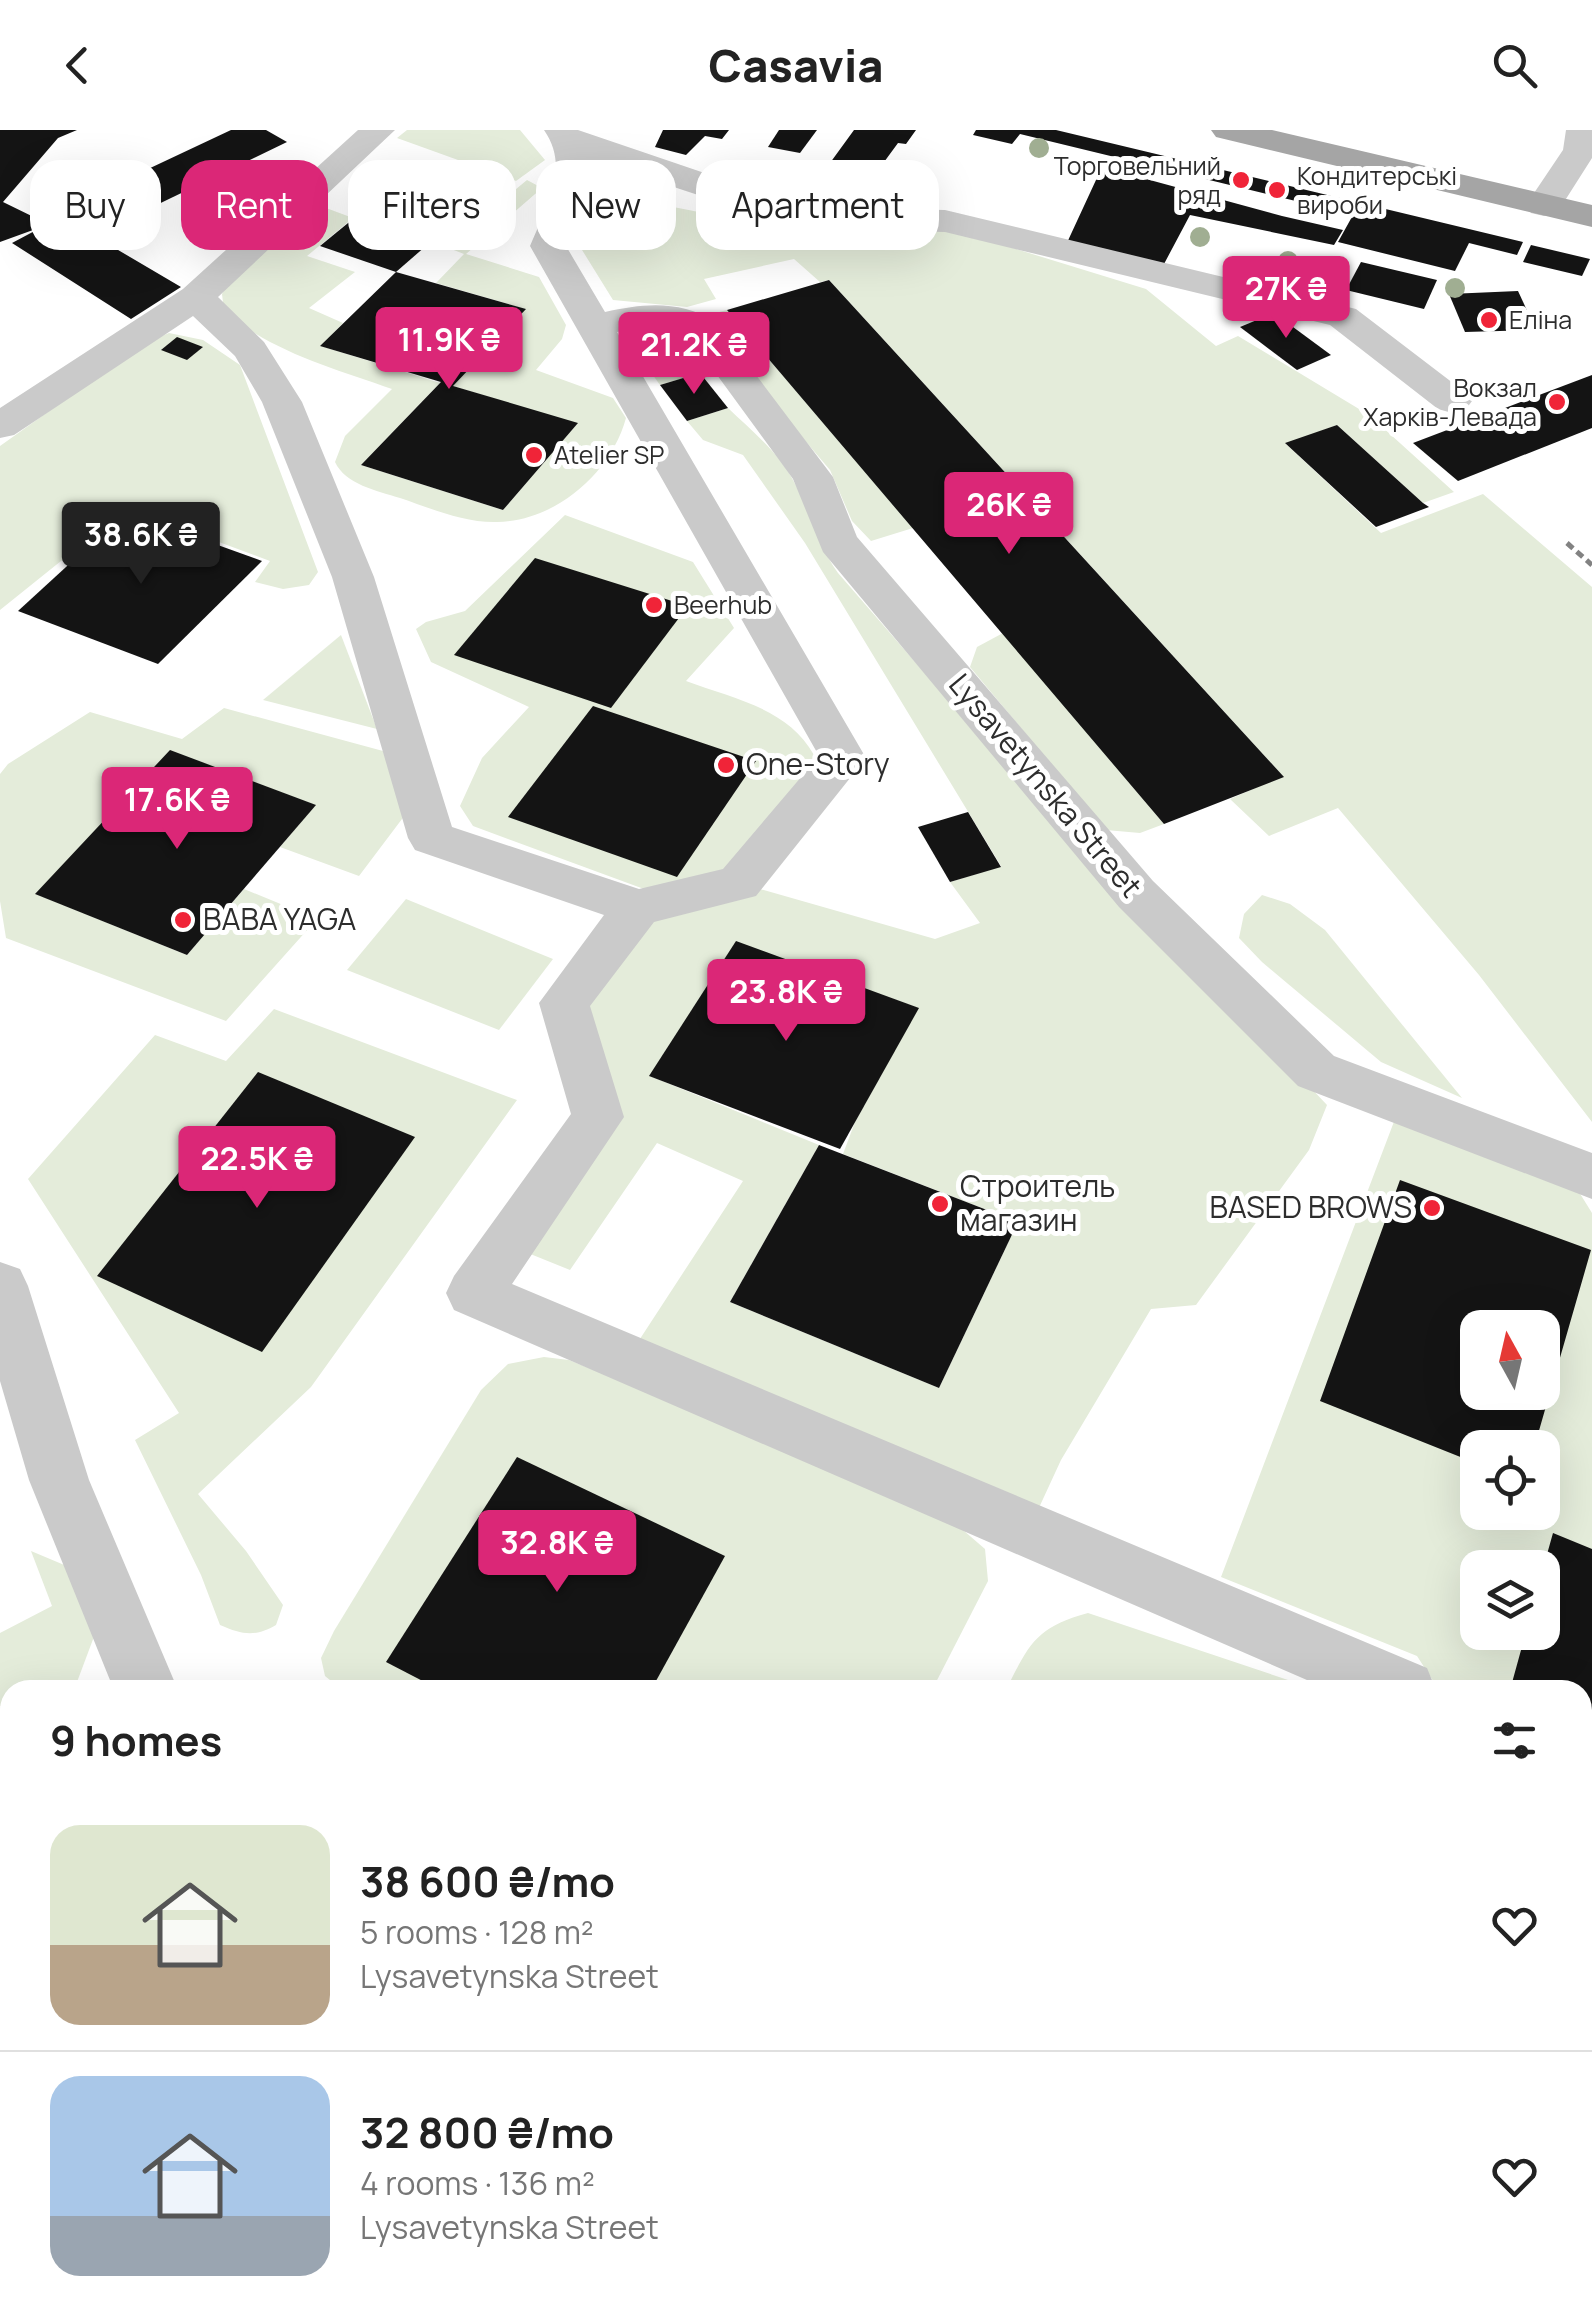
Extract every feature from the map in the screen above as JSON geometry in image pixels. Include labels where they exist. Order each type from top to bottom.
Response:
[{"type":"main road","points":[[1228,130],[1575,166]]},
{"type":"main road","points":[[1356,130],[1575,166]]},
{"type":"main road","points":[[1575,166],[1592,216]]},
{"type":"street","points":[[0,426],[196,297],[378,130]]},
{"type":"street","points":[[196,297],[250,350],[282,402],[356,586],[432,838],[638,908],[740,884],[843,758],[548,246],[577,170],[566,136]]},
{"type":"street","points":[[566,136],[801,218],[945,221],[1343,318],[1452,401]]},
{"type":"street","name":"Lysavetynska Street","points":[[593,326],[665,314],[688,319],[703,330],[813,477],[838,542],[1136,894],[1316,1071],[1592,1176]]},
{"type":"street","points":[[638,908],[564,1003],[598,1117],[474,1294],[1381,1680]]},
{"type":"street","points":[[0,1286],[59,1480],[142,1680]]},
{"type":"green space","points":[[407,130],[520,130],[545,160],[536,160],[536,167],[516,181],[516,160],[458,160],[397,138]]},
{"type":"green space","points":[[527,180],[536,185],[536,193],[516,211],[516,189]]},
{"type":"green space","points":[[676,208],[696,211],[696,250],[939,250],[939,225],[1146,289],[1216,346],[1238,336],[1369,415],[1454,492],[1423,503],[1337,425],[1286,444],[1381,533],[1483,494],[1592,587],[1592,1122],[1479,975],[1338,808],[1269,836],[1230,799],[1283,776],[829,280],[820,282],[794,259],[704,279],[716,299],[687,307],[613,300],[582,250],[676,250]]},
{"type":"green space","points":[[328,209],[348,216],[348,222],[328,239]]},
{"type":"green space","points":[[264,250],[314,250],[307,256],[355,272],[309,308],[343,323],[321,346],[440,383],[361,465],[503,510],[577,424],[453,386],[525,309],[436,283],[464,254],[454,250],[471,250],[466,254],[539,277],[566,325],[562,339],[536,370],[613,398],[626,418],[619,438],[594,475],[560,503],[519,520],[472,520],[447,514],[372,489],[346,476],[335,462],[345,436],[392,389],[304,358],[262,338],[224,311],[222,294],[230,279]]},
{"type":"green space","points":[[727,310],[913,528],[871,541],[852,521],[830,470],[700,317]]},
{"type":"green space","points":[[648,331],[671,336],[700,373],[660,385],[632,346],[637,334]]},
{"type":"green space","points":[[169,333],[203,340],[240,365],[318,572],[309,585],[283,589],[255,582],[270,561],[127,508],[0,610],[0,446],[145,343]]},
{"type":"green space","points":[[728,408],[772,451],[793,480],[824,551],[838,573],[1000,760],[1327,1105],[1309,1150],[1196,1305],[1151,1309],[1061,1460],[1037,1512],[636,1345],[743,1181],[657,1143],[570,1270],[518,1249],[611,1110],[582,1005],[651,914],[739,883],[935,939],[980,923],[950,882],[1001,866],[805,543],[743,455],[703,440],[687,421]],"holes":[[[736,942],[918,1008],[855,1122],[843,1154],[1018,1222],[939,1388],[730,1302],[819,1145],[650,1076]]]},
{"type":"green space","points":[[565,515],[693,562],[734,628],[686,681],[775,716],[803,739],[814,755],[808,775],[727,871],[644,889],[473,826],[460,806],[482,758],[529,707],[431,662],[416,629],[426,622],[465,611]]},
{"type":"green space","points":[[1003,633],[1164,824],[1140,833],[1106,830],[970,667],[977,647]]},
{"type":"green space","points":[[341,635],[377,729],[263,700]]},
{"type":"green space","points":[[224,708],[383,751],[405,815],[359,876],[280,847],[315,805],[36,894],[187,955],[244,889],[317,919],[226,1021],[6,938],[0,901],[0,774],[8,764],[90,712],[182,739]]},
{"type":"green space","points":[[1262,895],[1290,904],[1325,930],[1462,1098],[1381,1062],[1262,962],[1239,938],[1244,914]]},
{"type":"green space","points":[[406,899],[553,959],[499,1030],[347,970]]},
{"type":"green space","points":[[274,1009],[517,1100],[311,1387],[198,1494],[246,1551],[283,1605],[276,1625],[249,1633],[220,1625],[201,1575],[135,1440],[179,1413],[28,1179],[155,1035],[226,1061]]},
{"type":"green space","points":[[1395,1119],[1579,1192],[1592,1213],[1592,1680],[1433,1680],[1417,1656],[1221,1577]]},
{"type":"green space","points":[[544,1357],[569,1360],[941,1511],[985,1549],[988,1581],[937,1680],[330,1680],[325,1676],[321,1658],[334,1631],[481,1390],[508,1364]]},
{"type":"green space","points":[[31,1551],[88,1575],[95,1634],[78,1680],[0,1680],[0,1633],[52,1606]]},
{"type":"green space","points":[[1088,1613],[1288,1680],[1011,1680],[1036,1640],[1070,1618]]},
{"type":"building","points":[[0,130],[77,130],[58,138],[39,160],[30,160],[30,171],[3,202],[30,215],[30,231],[0,242]]},
{"type":"building","points":[[231,130],[266,130],[287,142],[250,160],[181,160],[181,193],[161,203],[161,163]]},
{"type":"building","points":[[663,130],[729,130],[722,139],[705,136],[686,155],[655,147]]},
{"type":"building","points":[[779,130],[817,130],[800,153],[768,147]]},
{"type":"building","points":[[854,130],[916,130],[906,144],[898,143],[886,160],[832,160]]},
{"type":"building","points":[[976,130],[1056,130],[1523,242],[1517,255],[1469,243],[1455,271],[1338,242],[1353,215],[1020,134],[1012,144],[973,135]]},
{"type":"building","points":[[1102,167],[1343,230],[1334,245],[1190,215],[1164,264],[1065,247]]},
{"type":"building","points":[[348,223],[348,250],[421,250],[396,272],[328,249],[328,239]]},
{"type":"building","points":[[30,233],[30,250],[118,250],[181,287],[131,319],[12,243]]},
{"type":"building","points":[[1531,245],[1590,259],[1582,276],[1523,262]]},
{"type":"building","points":[[1361,262],[1437,280],[1424,309],[1346,290]]},
{"type":"building","points":[[396,272],[526,309],[453,386],[578,423],[503,510],[361,465],[441,382],[320,346]]},
{"type":"building","points":[[829,280],[1284,777],[1164,824],[727,310]]},
{"type":"building","points":[[1518,291],[1536,330],[1465,332],[1449,294]]},
{"type":"building","points":[[1274,313],[1331,355],[1297,370],[1240,327]]},
{"type":"building","points":[[177,337],[203,347],[187,360],[161,350]]},
{"type":"building","points":[[700,373],[728,408],[687,421],[660,385]]},
{"type":"building","name":"Вокзал Харків-Левада","points":[[1592,375],[1592,428],[1458,481],[1413,443]]},
{"type":"building","points":[[1337,425],[1429,507],[1376,527],[1285,443]]},
{"type":"building","points":[[126,512],[262,561],[158,664],[18,611]]},
{"type":"building","points":[[535,558],[688,606],[611,708],[454,655]]},
{"type":"building","points":[[593,706],[756,761],[677,877],[508,817]]},
{"type":"building","points":[[170,750],[316,805],[187,955],[35,894]]},
{"type":"building","points":[[968,812],[1001,867],[950,882],[918,827]]},
{"type":"building","points":[[736,941],[919,1008],[840,1149],[649,1076]]},
{"type":"building","points":[[258,1072],[415,1137],[262,1352],[97,1276]]},
{"type":"building","points":[[819,1145],[1018,1222],[939,1388],[730,1302]]},
{"type":"building","points":[[1400,1180],[1591,1250],[1560,1358],[1560,1310],[1460,1310],[1460,1410],[1545,1410],[1539,1430],[1460,1430],[1460,1457],[1320,1401]]},
{"type":"building","points":[[517,1457],[725,1556],[657,1680],[421,1680],[386,1662]]},
{"type":"building","points":[[1553,1533],[1592,1549],[1592,1680],[1513,1680],[1521,1650],[1560,1650],[1560,1550],[1548,1550]]},
{"type":"railway","points":[[1567,543],[1592,565]]},
{"type":"place","name":"Торговельний ряд","points":[[1241,180]]},
{"type":"place","name":"Кондитерські вироби","points":[[1277,190]]},
{"type":"place","name":"Еліна","points":[[1489,320]]},
{"type":"place","name":"Вокзал Харків-Левада","points":[[1557,402]]},
{"type":"place","name":"Atelier SP","points":[[534,455]]},
{"type":"place","name":"Beerhub","points":[[654,605]]},
{"type":"place","name":"One-Story","points":[[726,765]]},
{"type":"place","name":"BABA YAGA","points":[[183,920]]},
{"type":"place","name":"Строитель магазин","points":[[940,1204]]},
{"type":"place","name":"BASED BROWS","points":[[1432,1208]]}]
